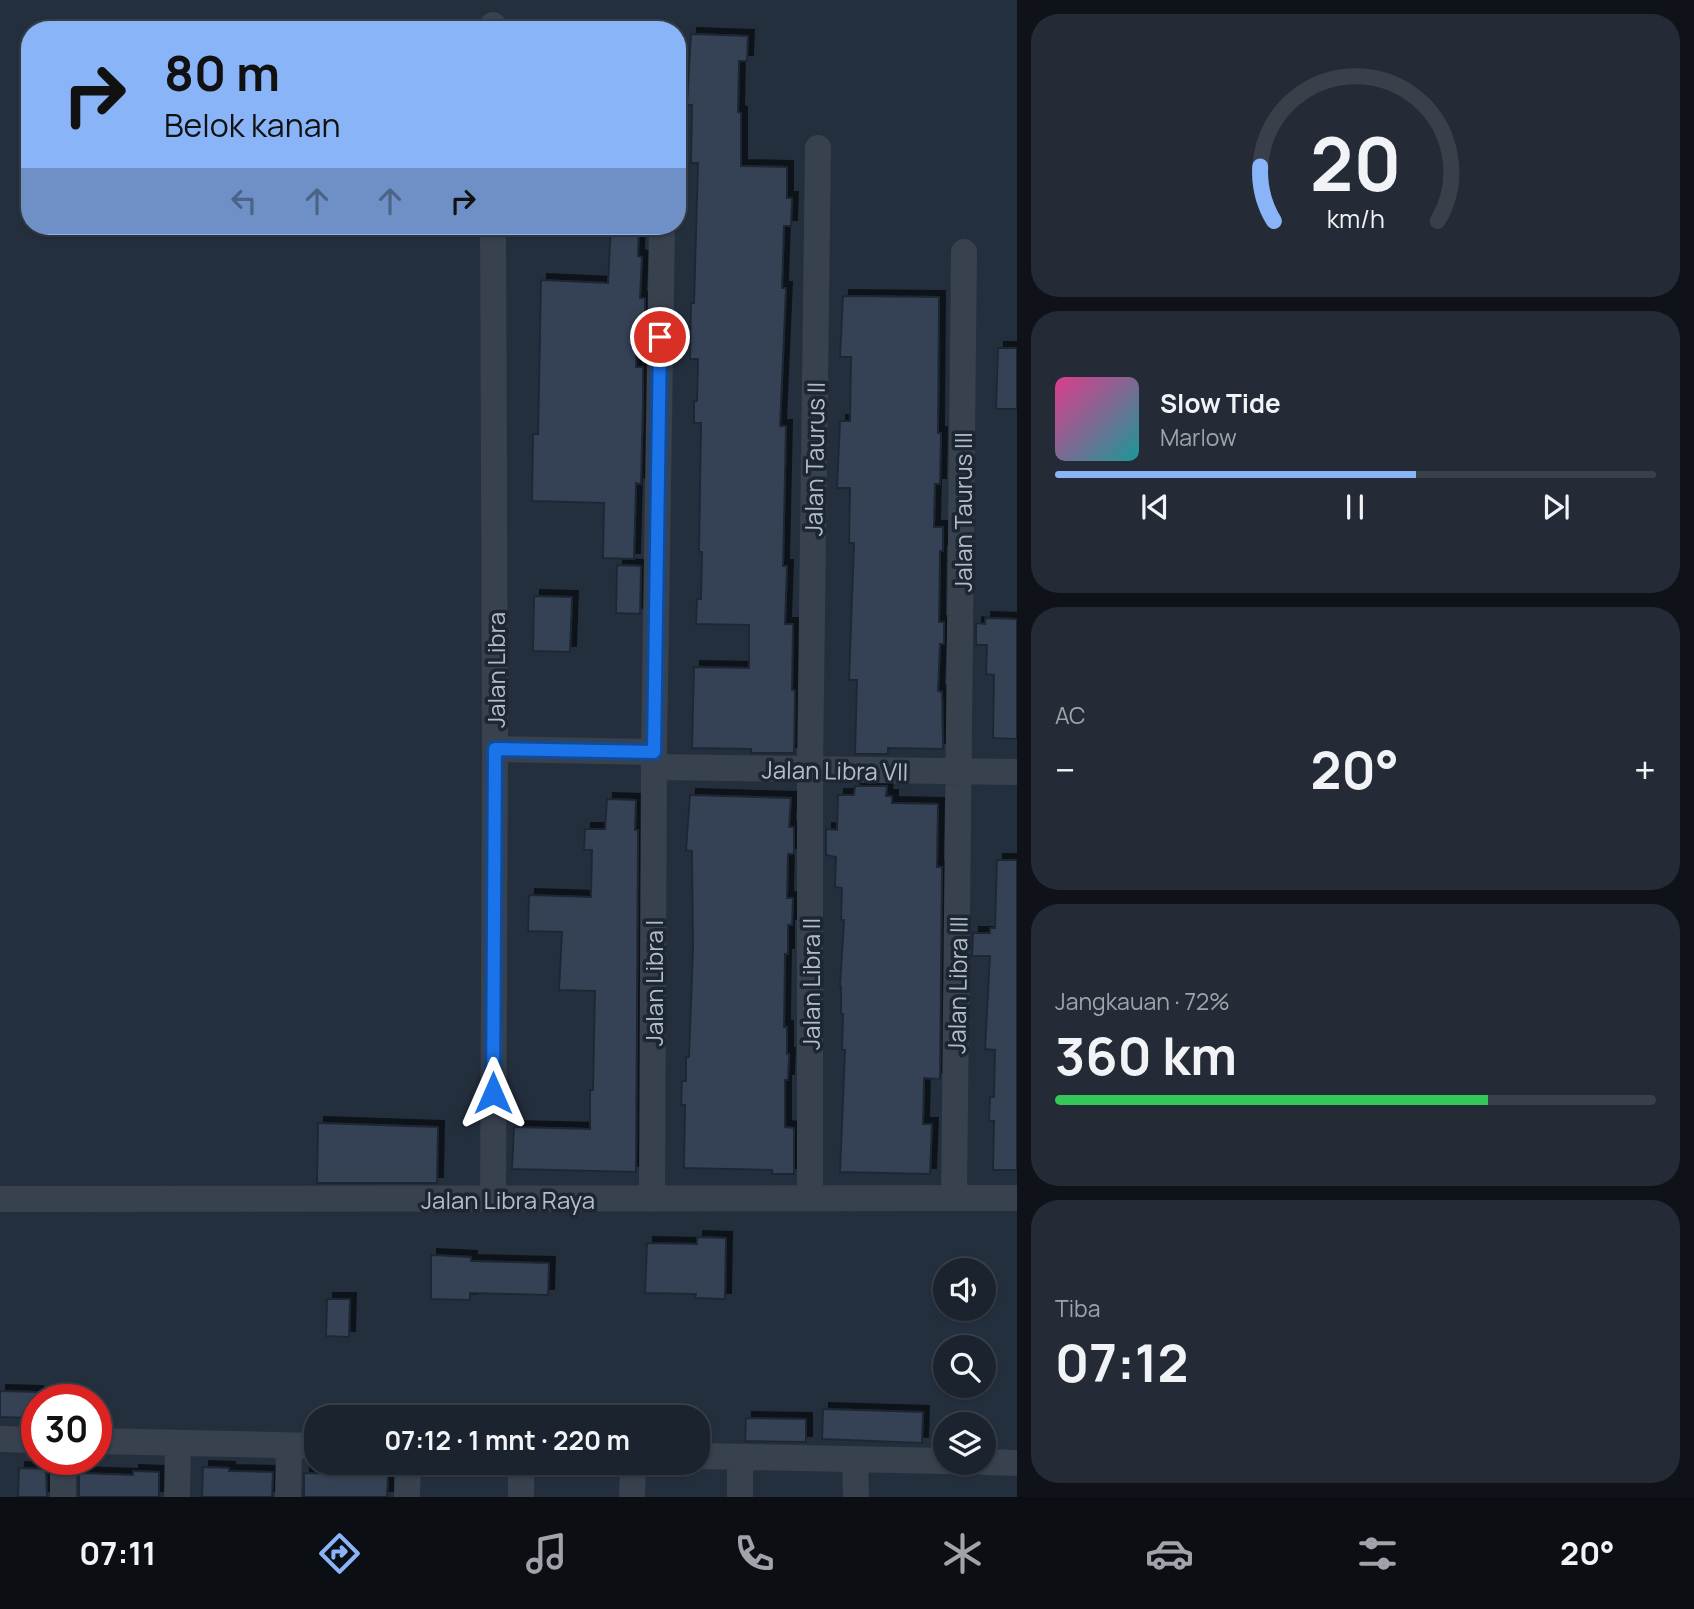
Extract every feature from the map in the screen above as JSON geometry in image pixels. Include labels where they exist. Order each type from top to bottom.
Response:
[{"type":"street","name":"Jalan Taurus II","points":[[810,769],[818,148]]},
{"type":"street","name":"Jalan Libra","points":[[493,235],[493,1199]]},
{"type":"street","name":"Jalan Libra I","points":[[652,1199],[654,759],[662,235]]},
{"type":"street","name":"Jalan Taurus III","points":[[960,771],[964,251]]},
{"type":"street","name":"Jalan Libra VII","points":[[495,749],[810,769],[1017,772]]},
{"type":"street","name":"Jalan Libra II","points":[[810,769],[810,1198]]},
{"type":"street","name":"Jalan Libra III","points":[[954,1198],[960,771]]},
{"type":"street","name":"Jalan Libra Raya","points":[[0,1199],[1017,1198]]},
{"type":"street","points":[[0,1439],[21,1440]]},
{"type":"street","points":[[112,1441],[304,1446]]},
{"type":"street","points":[[177,1497],[178,1443]]},
{"type":"street","points":[[288,1497],[289,1446]]},
{"type":"street","points":[[710,1456],[933,1461]]},
{"type":"street","points":[[740,1457],[740,1497]]},
{"type":"street","points":[[855,1459],[856,1497]]},
{"type":"street","points":[[996,1462],[1017,1463]]},
{"type":"street","points":[[63,1475],[63,1497]]},
{"type":"street","points":[[407,1497],[408,1475]]},
{"type":"street","points":[[520,1497],[521,1475]]},
{"type":"street","points":[[632,1497],[633,1475]]},
{"type":"building","points":[[691,34],[748,36],[747,61],[739,61],[741,166],[787,167],[787,198],[792,198],[791,226],[784,226],[782,288],[786,288],[780,426],[786,426],[783,566],[787,566],[785,624],[793,624],[794,753],[751,753],[751,749],[692,748],[694,667],[749,668],[749,625],[696,624],[697,599],[701,599],[701,423],[694,423],[698,359],[690,359],[698,163],[691,163],[692,105],[687,105]]},
{"type":"building","points":[[611,235],[639,235],[638,256],[642,257],[640,298],[645,298],[645,319],[637,319],[636,367],[643,367],[643,401],[641,484],[636,483],[634,559],[603,558],[604,503],[532,501],[533,434],[538,434],[541,280],[608,283]]},
{"type":"building","points":[[843,296],[939,297],[940,484],[935,484],[934,527],[943,527],[939,622],[944,622],[944,644],[940,644],[938,691],[942,692],[943,749],[888,748],[888,754],[855,754],[857,680],[849,680],[854,543],[849,543],[850,488],[837,488],[840,421],[850,421],[851,357],[840,357]]},
{"type":"building","points":[[998,348],[1017,348],[1017,409],[996,409]]},
{"type":"building","points":[[617,565],[641,566],[640,614],[616,613]]},
{"type":"building","points":[[534,596],[572,597],[570,652],[533,651]]},
{"type":"building","points":[[985,618],[1017,619],[1017,739],[993,738],[994,675],[986,674],[987,645],[976,645],[976,623],[985,624]]},
{"type":"building","points":[[855,786],[887,786],[886,796],[892,796],[892,803],[938,804],[937,867],[942,867],[940,1079],[924,1078],[923,1124],[932,1124],[930,1174],[840,1172],[845,1050],[842,1050],[843,1014],[840,987],[844,920],[841,920],[842,888],[835,887],[836,857],[826,855],[826,829],[837,830],[838,795],[854,795]]},
{"type":"building","points":[[690,795],[791,798],[789,827],[794,827],[794,854],[788,854],[787,898],[793,898],[792,925],[788,925],[788,954],[785,954],[784,1027],[787,1027],[789,1054],[788,1080],[785,1080],[785,1127],[794,1128],[794,1174],[772,1174],[772,1170],[684,1168],[685,1105],[681,1105],[682,1081],[686,1081],[686,1057],[689,1057],[693,949],[692,851],[686,850]]},
{"type":"building","points":[[607,799],[636,800],[636,1172],[512,1169],[514,1127],[590,1129],[595,991],[559,990],[562,932],[528,931],[529,895],[591,897],[592,850],[584,850],[585,829],[605,829]]},
{"type":"building","points":[[997,860],[1017,860],[1017,1170],[993,1170],[994,1121],[989,1121],[990,1097],[994,1097],[995,1050],[985,1049],[990,956],[972,956],[973,933],[990,933],[990,928],[995,928]]},
{"type":"building","points":[[318,1123],[438,1127],[437,1183],[317,1183]]},
{"type":"building","points":[[697,1237],[726,1238],[725,1299],[695,1298],[696,1294],[645,1293],[647,1243],[697,1244]]},
{"type":"building","points":[[431,1255],[471,1257],[471,1261],[549,1263],[548,1295],[470,1293],[470,1300],[431,1299]]},
{"type":"building","points":[[327,1299],[350,1299],[349,1337],[326,1336]]},
{"type":"building","points":[[0,1391],[21,1392],[21,1418],[0,1417]]},
{"type":"building","points":[[823,1409],[923,1412],[922,1443],[822,1439]]},
{"type":"building","points":[[746,1418],[806,1419],[806,1442],[745,1441]]},
{"type":"building","points":[[203,1467],[229,1468],[229,1471],[273,1472],[272,1497],[202,1497]]},
{"type":"building","points":[[19,1468],[21,1475],[46,1475],[47,1497],[18,1497]]},
{"type":"building","points":[[133,1471],[159,1472],[159,1497],[79,1497],[79,1475],[133,1475]]},
{"type":"building","points":[[304,1475],[388,1475],[387,1497],[304,1497]]},
{"type":"route","points":[[493,1093],[495,749],[654,752],[660,337]]}]
